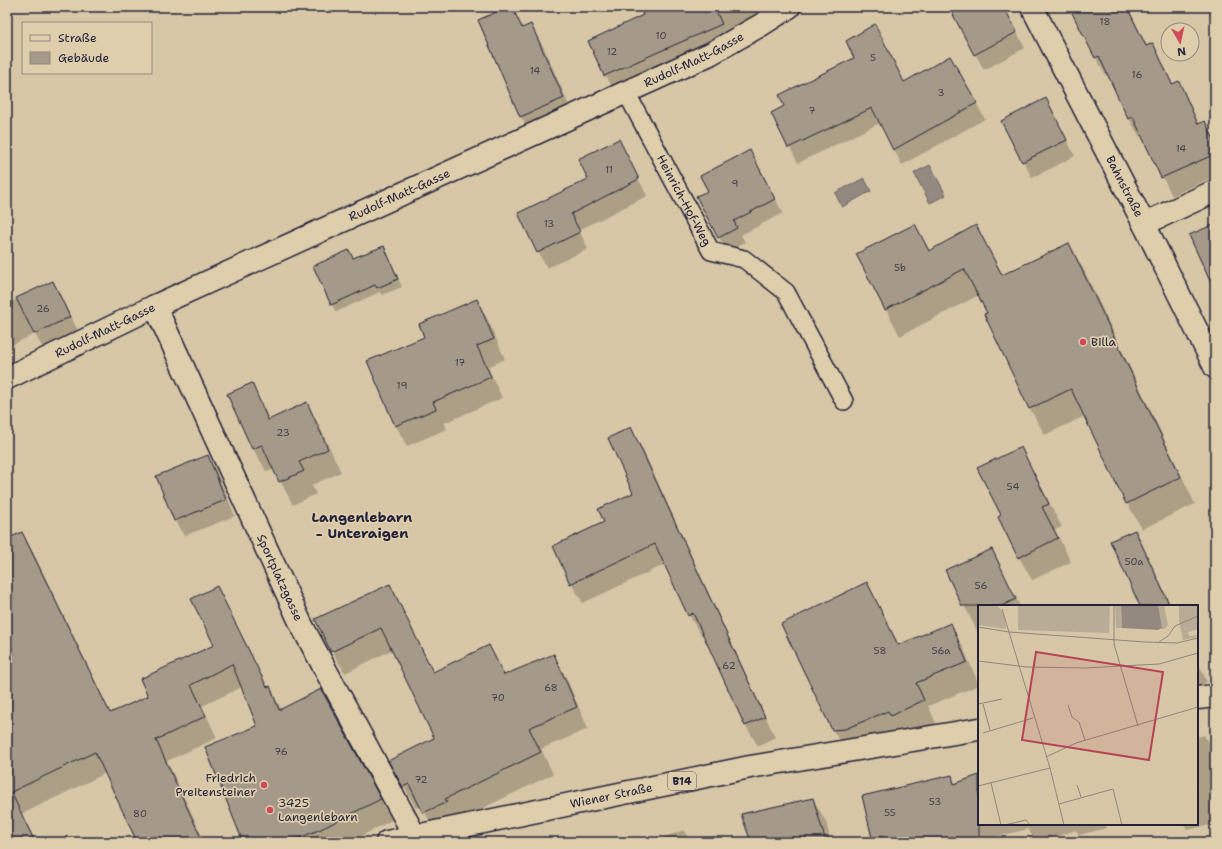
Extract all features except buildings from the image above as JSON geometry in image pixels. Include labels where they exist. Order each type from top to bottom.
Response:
[{"type":"street","name":"Rudolf-Matt-Gasse","points":[[7,378],[155,306],[710,54],[761,25],[788,7]]},
{"type":"street","name":"Bahnstraße","points":[[1032,7],[1144,224],[1215,367]]},
{"type":"street","points":[[1144,224],[1215,191]]},
{"type":"street","name":"Sportplatzgasse","points":[[155,306],[302,626],[417,839]]},
{"type":"street","points":[[1198,698],[1215,696]]},
{"type":"street","name":"Wiener Straße","points":[[386,842],[417,839],[750,767],[978,729]]},
{"type":"lane","name":"Heinrich-Hof-Weg","points":[[626,92],[711,251],[744,260],[786,292],[844,401]]},
{"type":"shaded area","points":[[930,165],[946,195],[930,203],[914,173]]},
{"type":"shaded area","points":[[864,178],[871,191],[842,207],[835,193]]},
{"type":"place","name":"Billa","points":[[1083,342]]},
{"type":"place","name":"Friedrich Preitensteiner","points":[[264,785]]},
{"type":"place","name":"3425 Langenlebarn","points":[[270,810]]},
{"type":"district","name":"Langenlebarn - Unteraigen","points":[[362,526]]}]
